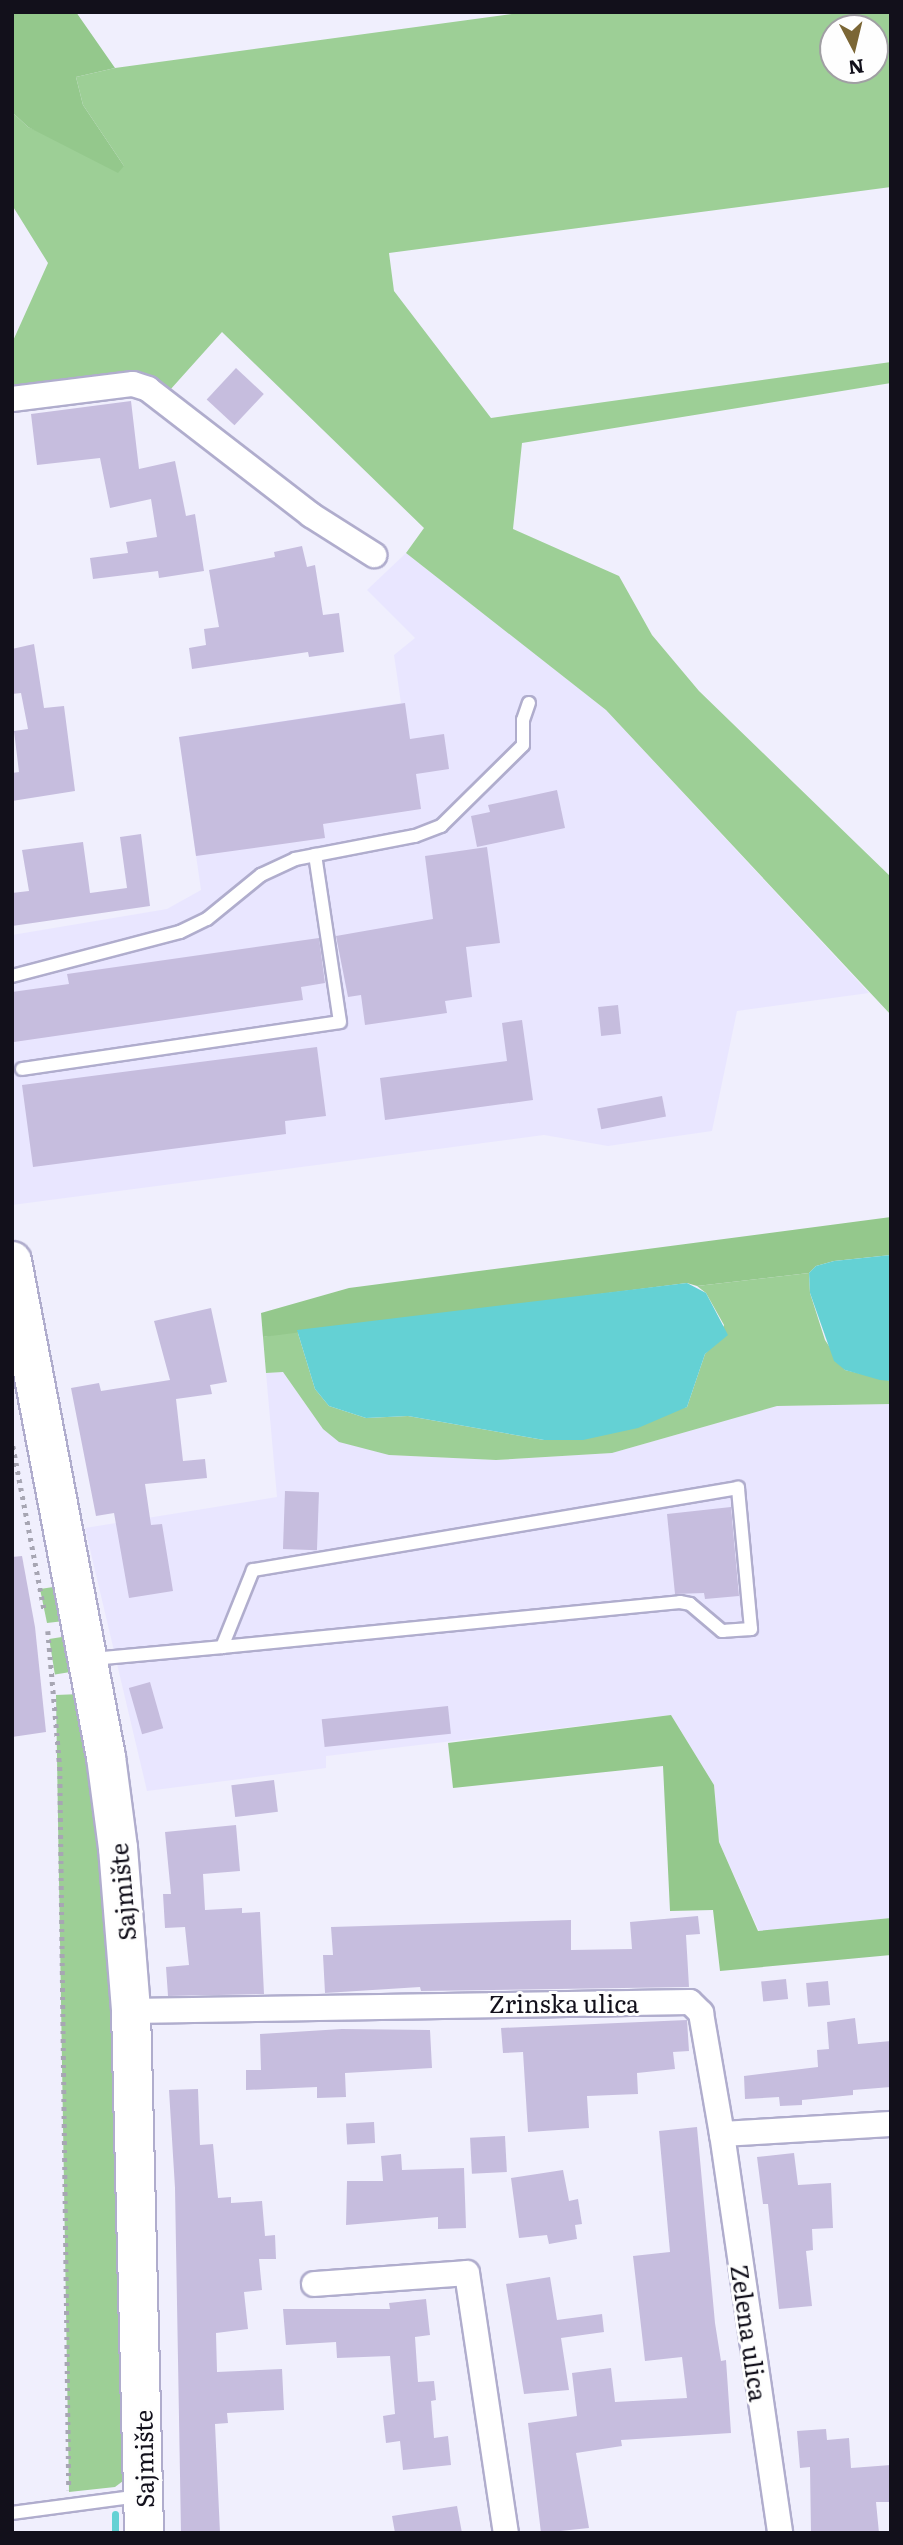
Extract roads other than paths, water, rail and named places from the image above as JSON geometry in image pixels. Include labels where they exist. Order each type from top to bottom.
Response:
[{"type":"main road","name":"Sajmište","points":[[12,1261],[118,1848],[131,2011],[144,2533]]},
{"type":"street","points":[[12,398],[133,384],[148,388],[311,515],[374,555]]},
{"type":"street","name":"Zrinska ulica","points":[[131,2011],[690,2002],[701,2013],[722,2134]]},
{"type":"street","points":[[722,2134],[891,2124]]},
{"type":"street","name":"Zelena ulica","points":[[722,2134],[780,2533]]},
{"type":"street","points":[[314,2284],[467,2273],[506,2533]]},
{"type":"lane","points":[[12,976],[180,932],[207,919],[261,875],[295,859],[415,836],[441,826],[523,745],[523,720],[529,703]]},
{"type":"lane","points":[[22,1069],[340,1022],[315,855]]},
{"type":"lane","points":[[86,1660],[222,1647],[680,1602],[690,1604],[722,1631],[751,1629],[738,1488],[253,1570],[222,1647]]},
{"type":"lane","points":[[12,2513],[144,2496]]},
{"type":"water","points":[[891,1255],[891,1381],[845,1370],[834,1361],[810,1293],[809,1273],[816,1266],[834,1261]]},
{"type":"water","points":[[687,1283],[706,1293],[728,1335],[705,1354],[687,1407],[638,1428],[583,1440],[544,1440],[408,1416],[366,1418],[329,1406],[315,1389],[297,1330]]},
{"type":"waterway","points":[[115,2514],[115,2533]]}]
